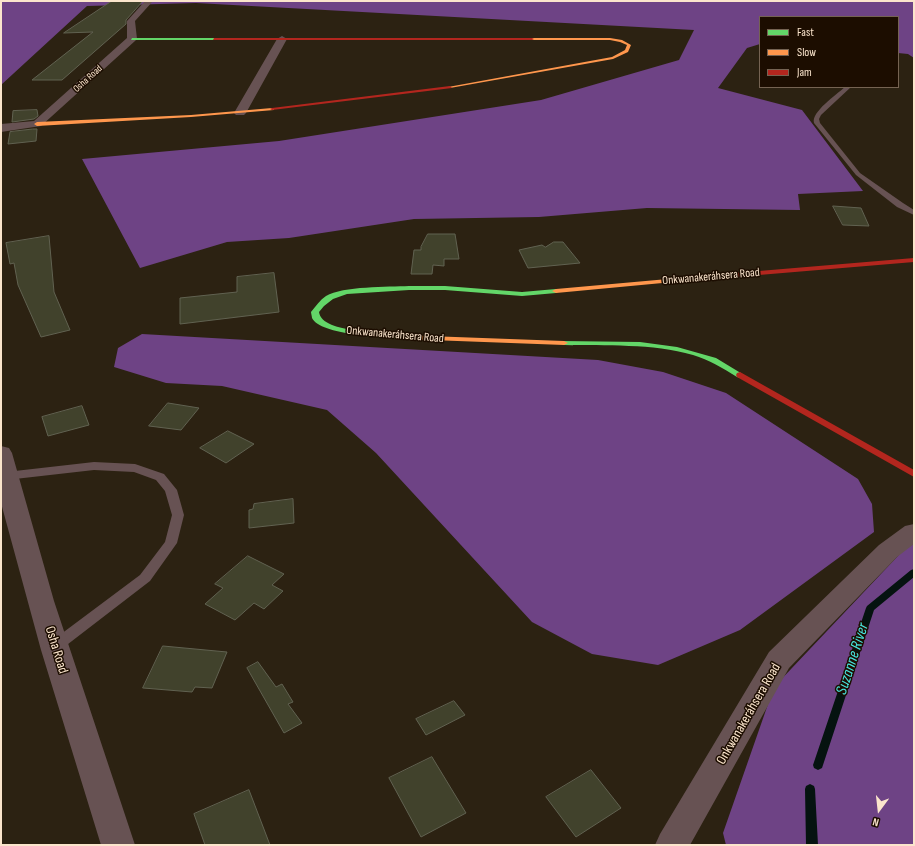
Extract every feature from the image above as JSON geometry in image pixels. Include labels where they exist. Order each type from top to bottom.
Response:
[{"type":"street","points":[[1,128],[37,124],[240,113],[401,94],[514,77],[613,58],[627,51],[630,45],[621,41],[610,39],[132,39],[130,21],[150,1]]},
{"type":"street","name":"Osha Road","points":[[37,124],[132,39]]},
{"type":"street","points":[[240,113],[282,39]]},
{"type":"street","name":"Onkwanakeráhsera Road","points":[[914,260],[522,294],[445,288],[409,288],[346,292],[330,297],[320,304],[316,312],[316,318],[324,325],[362,334],[466,340],[653,345],[700,355],[714,360],[914,474]]},
{"type":"street","name":"Osha Road","points":[[4,464],[54,647],[118,845]]},
{"type":"street","name":"Onkwanakeráhsera Road","points":[[672,845],[779,660],[888,550],[914,532]]},
{"type":"lane","points":[[847,88],[818,114],[816,123],[858,174],[900,205],[914,213]]},
{"type":"lane","points":[[4,464],[135,468],[160,477],[171,490],[173,496],[178,515],[171,543],[145,578],[54,647]]},
{"type":"shaded area","points":[[1,1],[914,1],[914,58],[908,54],[899,53],[899,16],[759,16],[759,44],[747,48],[718,88],[802,110],[863,191],[798,194],[800,210],[647,208],[539,217],[414,219],[289,238],[227,242],[140,268],[82,159],[279,141],[541,100],[679,60],[694,30],[196,3],[87,6],[1,85]]},
{"type":"shaded area","points":[[142,334],[598,360],[663,372],[726,393],[858,479],[872,504],[874,532],[740,630],[658,665],[592,654],[532,622],[376,453],[327,410],[222,386],[166,383],[114,367],[118,348]]},
{"type":"shaded area","points":[[914,539],[914,845],[726,845],[723,833],[774,687]]},
{"type":"building","points":[[112,1],[143,1],[126,20],[126,24],[62,80],[32,80],[93,32],[64,33]]},
{"type":"building","points":[[37,110],[38,116],[34,119],[12,122],[13,111]]},
{"type":"building","points":[[37,129],[36,141],[8,144],[10,132]]},
{"type":"building","points":[[833,206],[861,208],[869,226],[843,225]]},
{"type":"building","points":[[428,234],[455,234],[459,259],[444,259],[444,266],[433,265],[432,274],[411,274],[414,250],[421,250],[421,247]]},
{"type":"building","points":[[49,236],[54,292],[70,330],[41,337],[18,285],[14,263],[10,264],[6,243]]},
{"type":"building","points":[[554,242],[563,242],[580,263],[528,268],[519,250],[542,245],[545,247]]},
{"type":"building","points":[[274,273],[279,312],[180,324],[180,298],[237,292],[237,277]]},
{"type":"building","points":[[168,403],[199,408],[181,430],[149,426]]},
{"type":"building","points":[[82,406],[89,425],[48,436],[42,417]]},
{"type":"building","points":[[228,431],[254,444],[226,463],[200,448]]},
{"type":"building","points":[[293,499],[294,523],[249,528],[249,510],[253,509],[254,504]]},
{"type":"building","points":[[248,556],[284,574],[272,585],[283,591],[264,609],[254,603],[235,620],[205,604],[223,588],[215,584]]},
{"type":"building","points":[[163,646],[227,652],[212,688],[195,687],[192,692],[143,688]]},
{"type":"building","points":[[258,662],[276,687],[282,684],[293,702],[288,704],[302,723],[284,733],[247,668]]},
{"type":"building","points":[[454,701],[465,715],[426,735],[416,719]]},
{"type":"building","points":[[432,757],[466,813],[421,837],[389,778]]},
{"type":"building","points":[[591,770],[621,808],[576,837],[546,797]]},
{"type":"building","points":[[249,790],[270,845],[205,845],[194,814]]},
{"type":"waterway","name":"Suzanne River","points":[[818,765],[870,608],[914,572]]},
{"type":"waterway","name":"Suzanne River","points":[[810,789],[812,845]]},
{"type":"traffic: fast","points":[[132,39],[214,39]]},
{"type":"traffic: fast","points":[[404,337],[357,333],[331,327],[322,323],[316,318],[315,312],[321,304],[330,297],[346,292],[409,288],[445,288],[522,294],[556,291]]},
{"type":"traffic: fast","points":[[564,343],[640,344],[677,349],[713,360],[740,375]]},
{"type":"traffic: slow","points":[[450,87],[613,58],[627,51],[629,45],[621,41],[610,39],[532,39]]},
{"type":"traffic: slow","points":[[37,124],[191,116],[272,109]]},
{"type":"traffic: slow","points":[[556,291],[735,275]]},
{"type":"traffic: slow","points":[[404,337],[564,343]]},
{"type":"traffic: jam","points":[[214,39],[532,39]]},
{"type":"traffic: jam","points":[[272,109],[450,87]]},
{"type":"traffic: jam","points":[[735,275],[914,260]]},
{"type":"traffic: jam","points":[[740,375],[914,474]]}]
